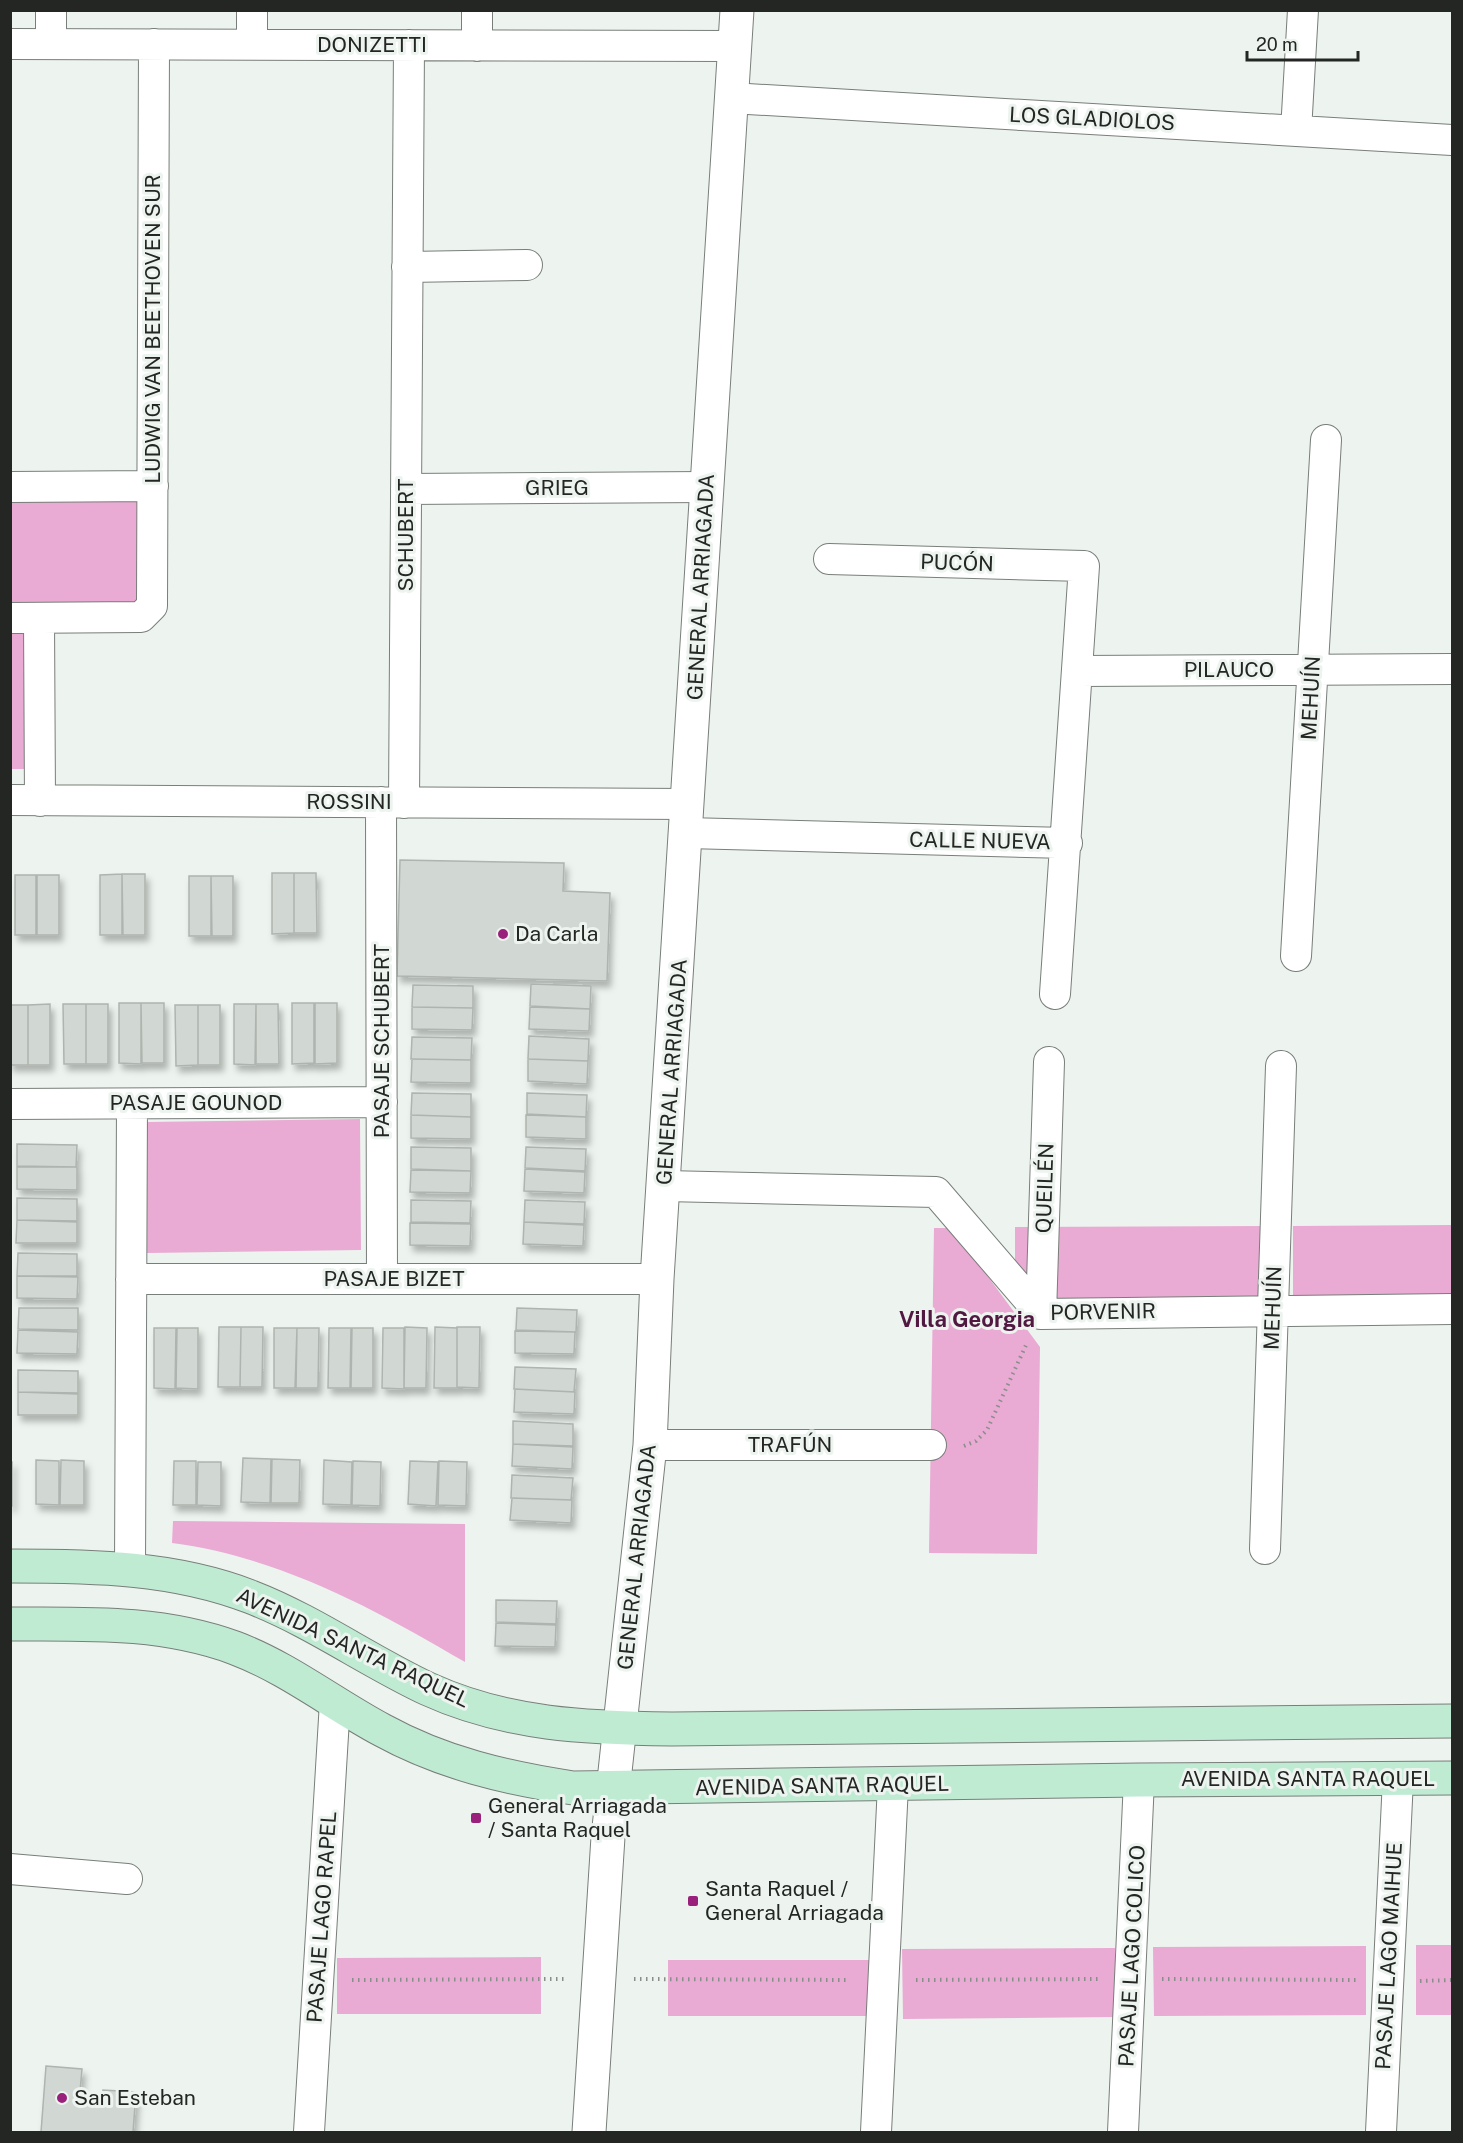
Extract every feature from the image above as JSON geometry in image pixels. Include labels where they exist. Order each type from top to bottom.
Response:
[{"type":"main road","name":"AVENIDA SANTA RAQUEL","points":[[10,1566],[130,1568],[207,1583],[250,1597],[292,1615],[430,1689],[469,1705],[558,1724],[618,1728],[1452,1721]]},
{"type":"main road","name":"AVENIDA SANTA RAQUEL","points":[[10,1624],[105,1624],[149,1627],[192,1635],[236,1648],[277,1668],[384,1731],[467,1766],[533,1782],[573,1788],[1452,1778]]},
{"type":"street","points":[[51,10],[51,44]]},
{"type":"street","points":[[252,10],[252,45]]},
{"type":"street","points":[[477,10],[477,46]]},
{"type":"street","name":"GENERAL ARRIAGADA","points":[[589,2133],[612,1789],[650,1446],[657,1279],[688,818],[736,10]]},
{"type":"street","points":[[1296,131],[1303,10]]},
{"type":"street","name":"DONIZETTI","points":[[10,44],[734,46]]},
{"type":"street","name":"LUDWIG VAN BEETHOVEN SUR","points":[[25,618],[141,617],[148,613],[153,598],[154,44]]},
{"type":"street","name":"SCHUBERT","points":[[393,803],[406,489],[409,45]]},
{"type":"street","name":"LOS GLADIOLOS","points":[[731,98],[1452,140]]},
{"type":"street","points":[[407,267],[526,265]]},
{"type":"street","name":"MEHUÍN","points":[[1296,956],[1326,440]]},
{"type":"street","points":[[10,487],[153,486]]},
{"type":"street","name":"GRIEG","points":[[406,489],[707,487]]},
{"type":"street","name":"PUCÓN","points":[[829,559],[1084,566]]},
{"type":"street","name":"CALLE NUEVA","points":[[688,818],[1067,843],[1084,566]]},
{"type":"street","points":[[25,618],[25,800]]},
{"type":"street","name":"PILAUCO","points":[[1078,671],[1452,669]]},
{"type":"street","name":"ROSSINI","points":[[25,800],[393,803],[688,818]]},
{"type":"street","name":"PASAJE SCHUBERT","points":[[382,1279],[382,1102],[393,803]]},
{"type":"street","points":[[1055,994],[1067,843]]},
{"type":"street","name":"QUEILÉN","points":[[1041,1314],[1049,1062]]},
{"type":"street","name":"MEHUÍN","points":[[1265,1549],[1281,1066]]},
{"type":"street","name":"PASAJE GOUNOD","points":[[10,1104],[382,1102]]},
{"type":"street","points":[[130,1568],[132,1104]]},
{"type":"street","name":"PORVENIR","points":[[665,1186],[936,1192],[1041,1314],[1452,1309]]},
{"type":"street","name":"PASAJE BIZET","points":[[131,1279],[657,1279]]},
{"type":"street","name":"TRAFÚN","points":[[650,1446],[931,1445]]},
{"type":"street","name":"PASAJE LAGO RAPEL","points":[[309,2133],[335,1702]]},
{"type":"street","name":"PASAJE LAGO MAIHUE","points":[[1381,2133],[1398,1779]]},
{"type":"street","name":"PASAJE LAGO COLICO","points":[[1124,2133],[1139,1780]]},
{"type":"street","points":[[876,2133],[893,1785]]},
{"type":"street","points":[[10,1869],[127,1879]]},
{"type":"path","points":[[931,1445],[941,1448],[962,1446],[976,1440],[987,1430],[1041,1314]]},
{"type":"shaded area","points":[[10,496],[140,497],[138,606],[11,608]]},
{"type":"shaded area","points":[[10,632],[27,632],[28,769],[11,769]]},
{"type":"shaded area","points":[[360,1119],[361,1250],[147,1253],[146,1122]]},
{"type":"shaded area","points":[[1452,1225],[1452,1297],[1293,1298],[1293,1226]]},
{"type":"shaded area","points":[[1269,1226],[1269,1297],[1051,1299],[1015,1267],[1015,1227]]},
{"type":"shaded area","points":[[934,1228],[952,1228],[1040,1347],[1037,1554],[929,1553]]},
{"type":"shaded area","points":[[173,1521],[465,1524],[465,1662],[360,1604],[324,1588],[250,1560],[172,1543]]},
{"type":"shaded area","points":[[1416,1945],[1452,1945],[1452,2015],[1416,2015]]},
{"type":"shaded area","points":[[1366,1946],[1366,2015],[1154,2016],[1153,1947]]},
{"type":"shaded area","points":[[1115,1948],[1116,2017],[903,2019],[902,1949]]},
{"type":"shaded area","points":[[541,1957],[541,2014],[337,2014],[337,1958]]},
{"type":"shaded area","points":[[668,1960],[872,1960],[872,2016],[668,2016]]},
{"type":"building","name":"Da Carla","points":[[400,860],[564,863],[563,891],[610,893],[607,981],[397,976]]},
{"type":"building","points":[[272,873],[294,873],[294,933],[272,934]]},
{"type":"building","points":[[294,873],[316,873],[317,933],[294,933]]},
{"type":"building","points":[[122,874],[122,935],[100,935],[100,875]]},
{"type":"building","points":[[122,874],[145,874],[145,935],[123,935]]},
{"type":"building","points":[[15,875],[36,875],[36,935],[15,935]]},
{"type":"building","points":[[37,875],[59,875],[59,935],[37,935]]},
{"type":"building","points":[[189,876],[211,876],[211,936],[189,936]]},
{"type":"building","points":[[211,876],[233,876],[233,936],[212,936]]},
{"type":"building","points":[[531,984],[591,986],[590,1009],[530,1006]]},
{"type":"building","points":[[413,985],[473,986],[473,1008],[412,1007]]},
{"type":"building","points":[[119,1003],[141,1003],[141,1064],[119,1063]]},
{"type":"building","points":[[141,1003],[164,1003],[164,1063],[142,1063]]},
{"type":"building","points":[[292,1003],[314,1003],[314,1063],[292,1064]]},
{"type":"building","points":[[315,1003],[337,1003],[337,1063],[315,1064]]},
{"type":"building","points":[[50,1004],[50,1065],[28,1065],[28,1005]]},
{"type":"building","points":[[63,1004],[86,1004],[86,1064],[64,1064]]},
{"type":"building","points":[[86,1004],[108,1004],[108,1064],[86,1064]]},
{"type":"building","points":[[234,1004],[256,1004],[255,1065],[234,1064]]},
{"type":"building","points":[[256,1004],[278,1004],[279,1064],[256,1064]]},
{"type":"building","points":[[10,1005],[28,1005],[28,1065],[10,1065]]},
{"type":"building","points":[[175,1005],[198,1005],[198,1065],[176,1066]]},
{"type":"building","points":[[198,1005],[220,1005],[220,1065],[198,1065]]},
{"type":"building","points":[[412,1007],[473,1008],[472,1030],[412,1029]]},
{"type":"building","points":[[530,1007],[590,1009],[589,1031],[529,1029]]},
{"type":"building","points":[[529,1036],[589,1039],[588,1061],[528,1059]]},
{"type":"building","points":[[412,1037],[472,1038],[471,1060],[411,1059]]},
{"type":"building","points":[[412,1059],[471,1060],[471,1083],[411,1082]]},
{"type":"building","points":[[528,1059],[588,1061],[587,1084],[528,1081]]},
{"type":"building","points":[[412,1093],[471,1094],[471,1117],[411,1115]]},
{"type":"building","points":[[527,1093],[587,1095],[586,1117],[527,1114]]},
{"type":"building","points":[[411,1115],[471,1117],[471,1139],[411,1138]]},
{"type":"building","points":[[526,1115],[586,1117],[586,1139],[526,1137]]},
{"type":"building","points":[[17,1144],[77,1145],[76,1167],[17,1166]]},
{"type":"building","points":[[411,1147],[471,1148],[471,1171],[411,1169]]},
{"type":"building","points":[[526,1147],[586,1149],[585,1171],[525,1168]]},
{"type":"building","points":[[17,1167],[77,1167],[77,1190],[17,1189]]},
{"type":"building","points":[[525,1169],[585,1172],[584,1193],[524,1191]]},
{"type":"building","points":[[411,1170],[471,1171],[470,1193],[410,1192]]},
{"type":"building","points":[[17,1198],[77,1199],[77,1221],[17,1220]]},
{"type":"building","points":[[411,1200],[471,1201],[470,1223],[411,1222]]},
{"type":"building","points":[[525,1200],[585,1202],[584,1224],[524,1222]]},
{"type":"building","points":[[17,1220],[77,1222],[77,1243],[16,1243]]},
{"type":"building","points":[[524,1222],[584,1225],[583,1246],[523,1244]]},
{"type":"building","points":[[410,1223],[471,1224],[470,1246],[410,1245]]},
{"type":"building","points":[[18,1253],[77,1254],[77,1276],[17,1276]]},
{"type":"building","points":[[17,1276],[78,1277],[77,1299],[17,1298]]},
{"type":"building","points":[[19,1308],[78,1308],[78,1330],[18,1329]]},
{"type":"building","points":[[517,1308],[577,1310],[576,1332],[516,1330]]},
{"type":"building","points":[[219,1327],[241,1327],[240,1387],[218,1387]]},
{"type":"building","points":[[241,1327],[263,1327],[262,1387],[240,1387]]},
{"type":"building","points":[[405,1327],[427,1328],[426,1388],[404,1388]]},
{"type":"building","points":[[435,1327],[457,1328],[457,1388],[434,1388]]},
{"type":"building","points":[[457,1327],[480,1327],[479,1388],[457,1387]]},
{"type":"building","points":[[154,1328],[176,1328],[175,1389],[154,1388]]},
{"type":"building","points":[[177,1328],[198,1328],[198,1389],[176,1388]]},
{"type":"building","points":[[274,1328],[297,1328],[295,1388],[274,1388]]},
{"type":"building","points":[[297,1328],[319,1328],[318,1388],[296,1388]]},
{"type":"building","points":[[329,1328],[351,1328],[350,1388],[328,1388]]},
{"type":"building","points":[[352,1328],[373,1328],[373,1388],[351,1388]]},
{"type":"building","points":[[383,1328],[404,1328],[404,1389],[382,1388]]},
{"type":"building","points":[[18,1330],[78,1332],[77,1354],[17,1353]]},
{"type":"building","points":[[515,1331],[575,1332],[574,1354],[515,1353]]},
{"type":"building","points":[[515,1367],[576,1369],[574,1392],[514,1389]]},
{"type":"building","points":[[18,1370],[78,1371],[78,1393],[18,1392]]},
{"type":"building","points":[[515,1389],[575,1392],[574,1414],[514,1412]]},
{"type":"building","points":[[18,1392],[78,1394],[78,1415],[18,1415]]},
{"type":"building","points":[[513,1421],[573,1424],[573,1446],[513,1444]]},
{"type":"building","points":[[513,1444],[573,1447],[572,1469],[512,1466]]},
{"type":"building","points":[[243,1458],[271,1459],[270,1503],[241,1502]]},
{"type":"building","points":[[272,1459],[300,1460],[299,1503],[271,1503]]},
{"type":"building","points":[[36,1460],[59,1461],[59,1505],[36,1504]]},
{"type":"building","points":[[61,1460],[84,1461],[84,1505],[60,1505]]},
{"type":"building","points":[[324,1460],[352,1462],[351,1505],[323,1504]]},
{"type":"building","points":[[174,1461],[196,1461],[196,1505],[173,1505]]},
{"type":"building","points":[[353,1461],[381,1462],[380,1506],[352,1505]]},
{"type":"building","points":[[410,1461],[438,1462],[436,1506],[408,1504]]},
{"type":"building","points":[[439,1461],[467,1462],[466,1506],[438,1505]]},
{"type":"building","points":[[10,1462],[12,1462],[12,1506],[10,1506]]},
{"type":"building","points":[[198,1462],[221,1462],[221,1506],[197,1505]]},
{"type":"building","points":[[512,1475],[573,1478],[571,1500],[511,1498]]},
{"type":"building","points":[[512,1498],[572,1500],[571,1523],[510,1520]]},
{"type":"building","points":[[496,1600],[557,1601],[556,1624],[496,1622]]},
{"type":"building","points":[[496,1623],[556,1625],[555,1647],[495,1646]]},
{"type":"building","name":"San Esteban","points":[[46,2066],[82,2069],[79,2103],[102,2105],[103,2090],[136,2092],[133,2132],[41,2132]]},
{"type":"place","name":"Da Carla","points":[[503,934]]},
{"type":"place","name":"General Arriagada / Santa Raquel","points":[[476,1818]]},
{"type":"place","name":"Santa Raquel / General Arriagada","points":[[693,1901]]},
{"type":"place","name":"San Esteban","points":[[62,2098]]},
{"type":"district","name":"Villa Georgia","points":[[967,1319]]}]
